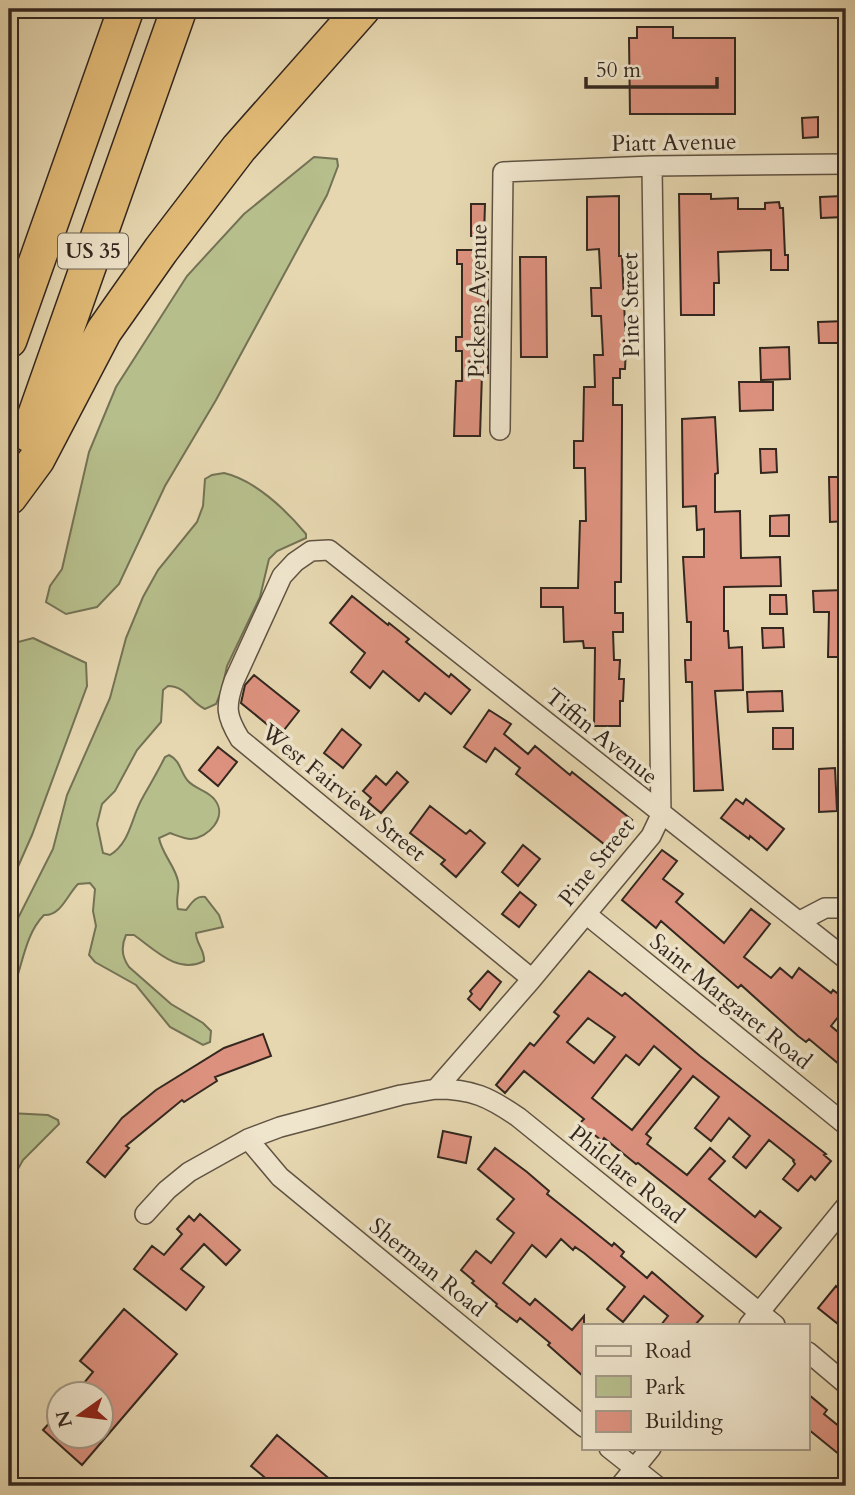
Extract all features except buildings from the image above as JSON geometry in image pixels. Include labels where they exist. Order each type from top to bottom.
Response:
[{"type":"highway","name":"US 35","points":[[9,495],[179,9]]},
{"type":"highway","points":[[9,495],[37,459],[104,331],[161,250],[239,148],[362,9]]},
{"type":"highway","name":"US 35","points":[[9,340],[124,14]]},
{"type":"street","name":"Piatt Avenue","points":[[503,172],[652,166],[846,164]]},
{"type":"street","name":"Pine Street","points":[[436,1089],[533,979],[651,836],[661,815],[652,166]]},
{"type":"street","name":"Pickens Avenue","points":[[500,430],[503,172]]},
{"type":"street","name":"Tiffin Avenue","points":[[329,550],[846,959]]},
{"type":"street","name":"West Fairview Street","points":[[329,550],[311,551],[295,562],[282,576],[234,681],[228,699],[228,720],[240,739],[533,979]]},
{"type":"street","points":[[800,921],[825,908],[846,908]]},
{"type":"street","name":"Saint Margaret Road","points":[[586,914],[846,1125]]},
{"type":"street","points":[[145,1214],[167,1190],[189,1172],[248,1139],[281,1127],[436,1089]]},
{"type":"street","name":"Philclare Road","points":[[436,1089],[458,1089],[477,1093],[518,1117],[761,1321]]},
{"type":"street","name":"Sherman Road","points":[[248,1139],[280,1177],[582,1425]]},
{"type":"street","points":[[761,1321],[846,1206]]},
{"type":"street","points":[[810,1354],[846,1384]]},
{"type":"street","points":[[612,1450],[657,1486]]},
{"type":"street","points":[[620,1486],[649,1450]]},
{"type":"green space","points":[[314,157],[337,159],[338,166],[327,195],[216,400],[165,486],[119,584],[97,607],[66,614],[46,602],[50,586],[62,569],[89,452],[116,387],[187,276],[244,214]]},
{"type":"green space","points":[[224,473],[247,482],[269,497],[298,525],[306,538],[277,551],[269,559],[260,597],[227,666],[216,704],[205,709],[179,689],[168,686],[163,690],[161,722],[137,750],[115,791],[102,804],[97,824],[103,853],[110,855],[127,836],[143,797],[165,757],[169,755],[176,760],[188,781],[215,800],[218,820],[204,835],[191,839],[170,833],[159,838],[178,881],[178,909],[186,910],[196,899],[205,897],[219,915],[223,927],[196,933],[204,961],[185,965],[176,963],[134,935],[126,935],[123,947],[124,959],[129,967],[171,1004],[203,1023],[211,1031],[210,1042],[203,1045],[170,1027],[136,985],[95,962],[89,955],[96,926],[93,911],[95,889],[90,883],[78,884],[59,909],[44,915],[37,924],[27,944],[9,999],[9,936],[53,849],[67,795],[110,698],[126,638],[143,597],[158,570],[197,522],[203,506],[205,479]]},
{"type":"green space","points":[[33,638],[86,663],[87,686],[32,835],[9,887],[9,675],[18,642]]},
{"type":"green space","points":[[9,1113],[48,1115],[58,1120],[59,1124],[23,1160],[9,1185]]}]
